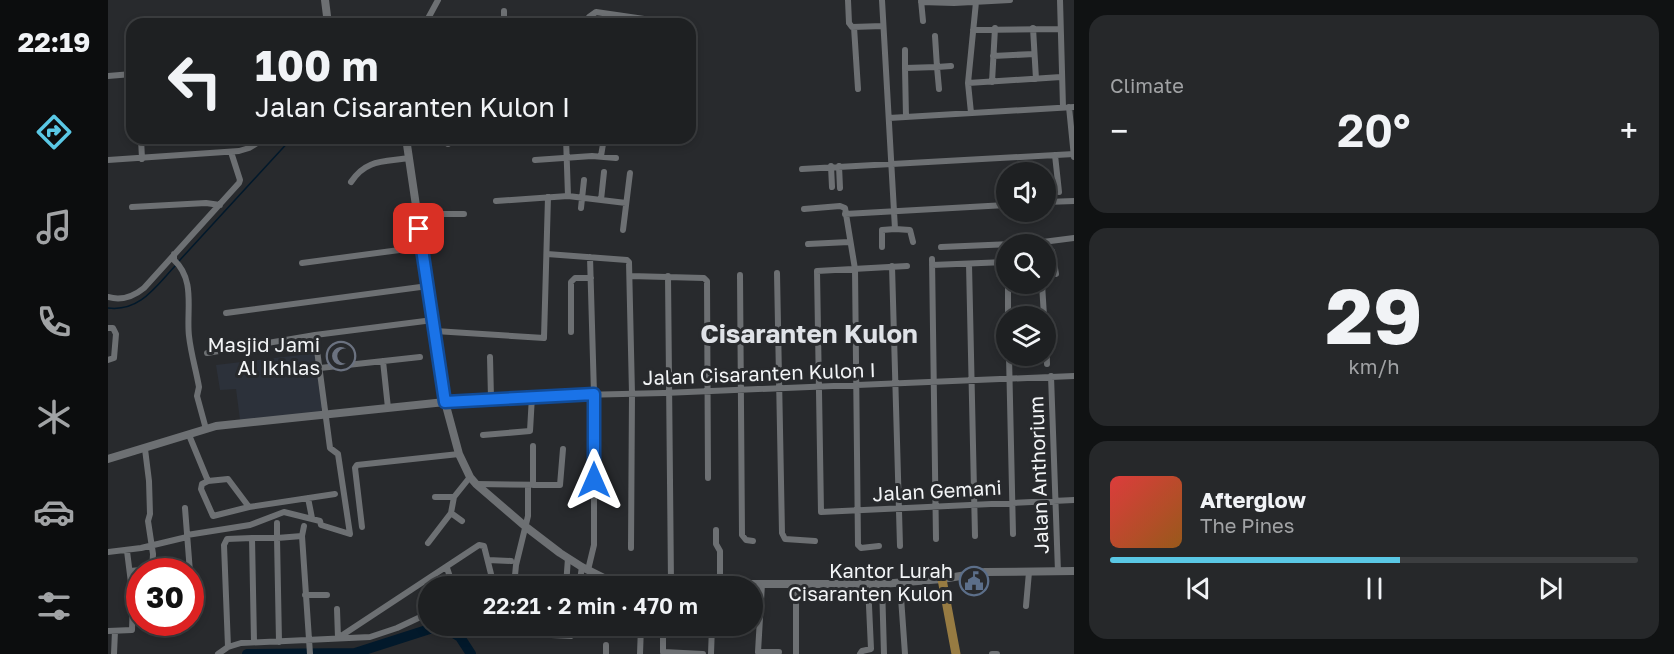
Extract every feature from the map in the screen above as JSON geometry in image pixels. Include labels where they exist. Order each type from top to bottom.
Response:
[{"type":"main road","points":[[325,0],[327,18]]},
{"type":"main road","points":[[407,144],[445,402],[459,454],[473,481],[526,527],[568,558],[600,576]]},
{"type":"main road","points":[[108,459],[227,424],[445,402]]},
{"type":"main road","points":[[763,584],[882,584],[942,579],[984,572],[1074,571]]},
{"type":"main road","points":[[942,579],[956,654]]},
{"type":"street","points":[[428,18],[438,0]]},
{"type":"street","points":[[848,0],[849,23],[854,27],[883,26]]},
{"type":"street","points":[[882,0],[895,229]]},
{"type":"street","points":[[923,21],[921,1],[954,3],[1010,0]]},
{"type":"street","points":[[802,169],[1074,155],[1069,107],[1061,77],[1060,0]]},
{"type":"street","points":[[971,113],[968,83],[976,2]]},
{"type":"street","points":[[504,11],[504,18]]},
{"type":"street","points":[[589,18],[596,12],[637,18]]},
{"type":"street","points":[[854,27],[858,89]]},
{"type":"street","points":[[992,81],[995,28]]},
{"type":"street","points":[[1034,28],[1036,79]]},
{"type":"street","points":[[973,30],[1060,28]]},
{"type":"street","points":[[935,36],[939,89]]},
{"type":"street","points":[[905,50],[906,117]]},
{"type":"street","points":[[993,56],[1035,54]]},
{"type":"street","points":[[905,68],[951,66]]},
{"type":"street","points":[[108,76],[126,74]]},
{"type":"street","points":[[968,83],[1061,77]]},
{"type":"street","points":[[889,118],[1069,107]]},
{"type":"street","points":[[141,144],[142,159]]},
{"type":"street","points":[[108,160],[231,152],[244,150],[254,144]]},
{"type":"street","points":[[566,144],[568,196]]},
{"type":"street","points":[[601,156],[603,144]]},
{"type":"street","points":[[108,297],[130,297],[138,293],[176,260],[240,182],[231,152]]},
{"type":"street","points":[[1055,155],[1059,192]]},
{"type":"street","points":[[535,160],[601,156],[616,158]]},
{"type":"street","points":[[351,182],[358,171],[367,165],[409,158]]},
{"type":"street","points":[[831,166],[832,187]]},
{"type":"street","points":[[839,166],[840,188]]},
{"type":"street","points":[[601,200],[604,172]]},
{"type":"street","points":[[623,230],[630,173]]},
{"type":"street","points":[[581,208],[584,180]]},
{"type":"street","points":[[496,201],[568,196],[626,203]]},
{"type":"street","points":[[435,331],[544,338],[548,197]]},
{"type":"street","points":[[1056,202],[1074,201]]},
{"type":"street","points":[[132,207],[206,203],[220,205]]},
{"type":"street","points":[[845,214],[996,205]]},
{"type":"street","points":[[804,209],[843,206],[845,214],[855,269],[859,547],[879,546]]},
{"type":"street","points":[[417,211],[464,214]]},
{"type":"street","points":[[882,247],[882,230],[910,230],[913,242]]},
{"type":"street","points":[[941,247],[1035,243],[1074,238]]},
{"type":"street","points":[[808,244],[849,242]]},
{"type":"street","points":[[302,263],[422,247]]},
{"type":"street","points":[[548,254],[629,262],[632,394],[631,548]]},
{"type":"street","points":[[583,576],[594,544],[594,394],[590,257]]},
{"type":"street","points":[[176,260],[188,282],[188,334],[199,387],[197,396],[206,429]]},
{"type":"street","points":[[936,539],[932,262],[996,263]]},
{"type":"street","points":[[969,264],[975,536]]},
{"type":"street","points":[[892,266],[900,546]]},
{"type":"street","points":[[817,387],[818,270],[907,266]]},
{"type":"street","points":[[777,273],[782,533],[785,539],[815,541]]},
{"type":"street","points":[[740,275],[742,535],[746,540],[753,541]]},
{"type":"street","points":[[630,276],[704,278],[707,281],[708,478]]},
{"type":"street","points":[[668,276],[671,576]]},
{"type":"street","points":[[571,332],[570,282],[575,278],[591,278]]},
{"type":"street","points":[[226,313],[428,286]]},
{"type":"street","points":[[207,353],[315,334],[433,320]]},
{"type":"street","points":[[108,328],[113,328],[116,334],[114,358],[108,360]]},
{"type":"street","points":[[108,552],[127,551],[187,536],[250,525],[284,512],[312,518],[320,521],[321,525],[350,534],[338,454],[331,450],[315,334]]},
{"type":"street","points":[[320,368],[420,357]]},
{"type":"street","points":[[490,357],[491,398]]},
{"type":"street","points":[[383,361],[388,408]]},
{"type":"street","points":[[1009,366],[1013,534]]},
{"type":"street","name":"Jalan Anthorium","points":[[1051,376],[1058,572]]},
{"type":"street","name":"Jalan Cisaranten Kulon I","points":[[445,402],[532,396],[708,392],[1074,376]]},
{"type":"street","name":"Jalan Gemani","points":[[817,387],[820,510],[824,512],[1074,500]]},
{"type":"street","points":[[483,435],[530,431],[532,396]]},
{"type":"street","points":[[189,435],[208,481]]},
{"type":"street","points":[[515,576],[528,516],[533,446]]},
{"type":"street","points":[[428,543],[451,513],[454,497],[473,481],[531,485],[560,484],[563,448]]},
{"type":"street","points":[[145,449],[149,481],[152,558]]},
{"type":"street","points":[[362,527],[355,468],[357,465],[459,454]]},
{"type":"street","points":[[249,507],[228,479],[208,481],[202,484],[201,489],[213,516],[249,507],[335,494]]},
{"type":"street","points":[[435,497],[454,497]]},
{"type":"street","points":[[308,498],[312,518]]},
{"type":"street","points":[[185,508],[189,558]]},
{"type":"street","points":[[451,513],[462,521]]},
{"type":"street","points":[[277,523],[279,642]]},
{"type":"street","points":[[304,526],[302,536],[310,654]]},
{"type":"street","points":[[716,530],[716,544],[720,551],[716,576]]},
{"type":"street","points":[[228,647],[224,545],[227,539],[302,536]]},
{"type":"street","points":[[252,538],[254,642]]},
{"type":"street","points":[[338,638],[479,545],[484,546],[490,576]]},
{"type":"street","points":[[127,551],[128,558]]},
{"type":"street","points":[[567,576],[568,558]]},
{"type":"street","points":[[488,560],[511,561]]},
{"type":"street","points":[[447,568],[450,576]]},
{"type":"street","points":[[1026,606],[1029,572]]},
{"type":"street","points":[[900,583],[905,654]]},
{"type":"street","points":[[796,584],[796,654]]},
{"type":"street","points":[[860,654],[862,651],[871,649],[868,584]]},
{"type":"street","points":[[882,584],[884,654]]},
{"type":"street","points":[[305,595],[327,595]]},
{"type":"street","points":[[337,609],[338,638]]},
{"type":"street","points":[[218,654],[228,647],[254,642],[309,642],[370,637],[418,619]]},
{"type":"street","points":[[114,654],[111,631],[126,630]]},
{"type":"street","points":[[640,654],[641,636]]},
{"type":"street","points":[[663,636],[663,652],[703,654]]},
{"type":"street","points":[[711,654],[712,636]]},
{"type":"street","points":[[758,636],[757,653],[779,652]]},
{"type":"street","points":[[606,645],[606,654]]},
{"type":"street","points":[[992,654],[997,654]]},
{"type":"shaded area","points":[[317,353],[325,407],[321,408],[322,413],[240,420],[236,389],[220,390],[216,365]]},
{"type":"waterway","points":[[179,261],[286,144]]},
{"type":"waterway","points":[[108,308],[119,308],[138,302],[154,289],[176,265]]},
{"type":"waterway","points":[[247,654],[355,653],[418,633]]},
{"type":"waterway","points":[[458,636],[471,654]]},
{"type":"place","name":"Masjid Jami Al Ikhlas","points":[[341,356]]},
{"type":"place","name":"Kantor Lurah Cisaranten Kulon","points":[[974,581]]},
{"type":"district","name":"Cisaranten Kulon","points":[[809,333]]},
{"type":"route","points":[[419,229],[445,402],[594,394],[594,480]]}]
